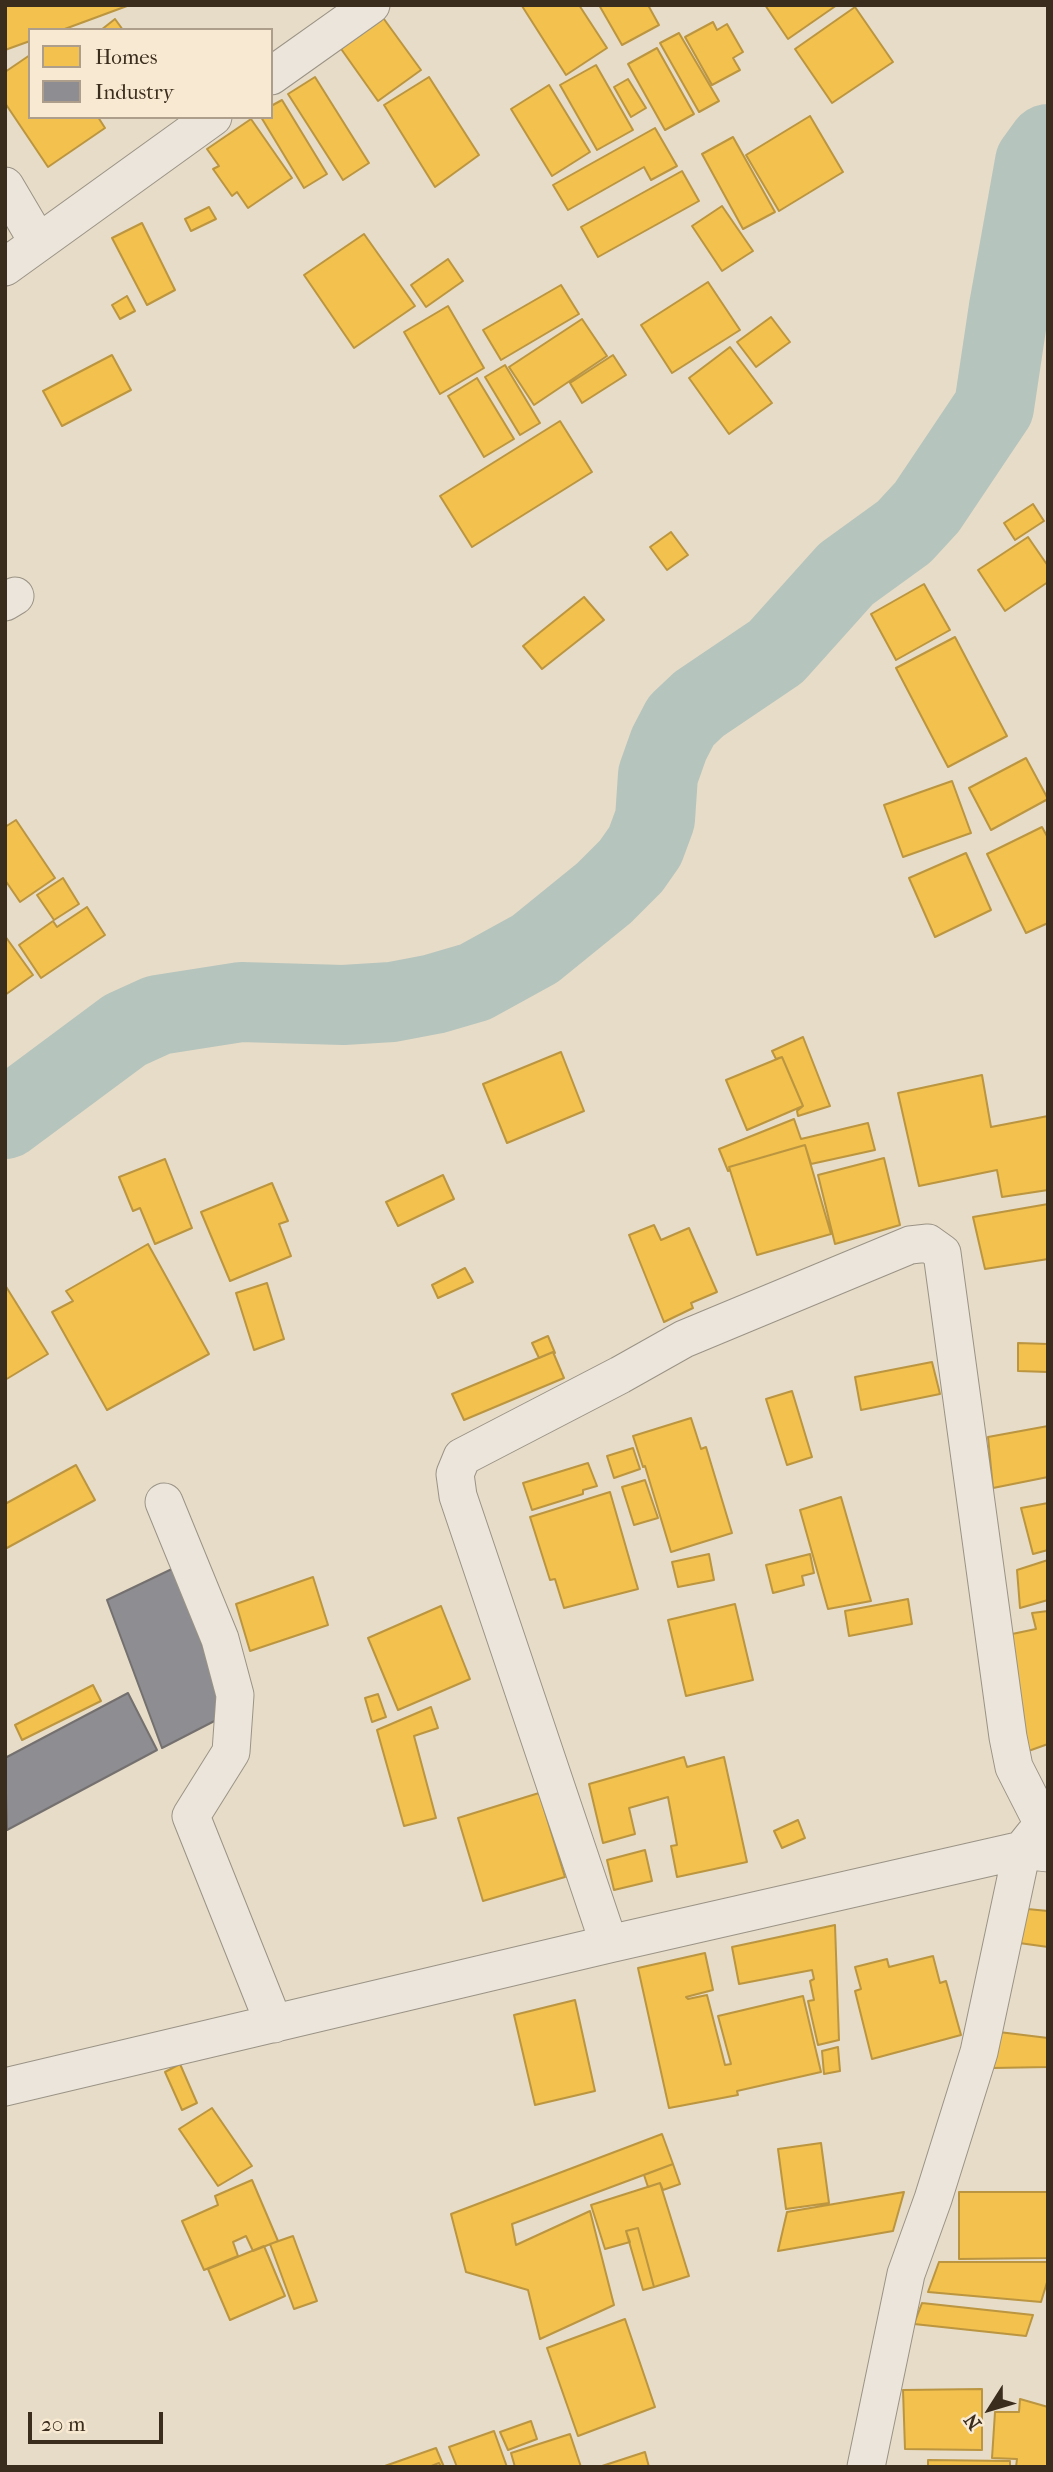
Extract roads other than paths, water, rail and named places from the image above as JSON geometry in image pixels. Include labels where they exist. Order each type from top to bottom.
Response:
[{"type":"street","points":[[273,75],[371,5]]},
{"type":"street","points":[[5,267],[210,119]]},
{"type":"street","points":[[5,186],[38,242]]},
{"type":"street","points":[[609,1944],[458,1496],[455,1474],[462,1457],[684,1339],[910,1245],[928,1243],[942,1253],[1008,1737],[1014,1767],[1040,1836],[979,2052],[933,2199],[906,2274],[866,2467]]},
{"type":"street","points":[[164,1502],[220,1639],[235,1695],[231,1752],[191,1816],[274,2024]]},
{"type":"street","points":[[5,2087],[609,1944],[1040,1836]]},
{"type":"waterway","points":[[5,1119],[125,1030],[158,1015],[241,1002],[343,1005],[392,1002],[434,994],[475,982],[535,949],[604,893],[631,866],[645,846],[655,819],[658,775],[681,721],[699,704],[776,652],[846,574],[904,532],[927,507],[994,407],[1035,162],[1048,144]]}]
